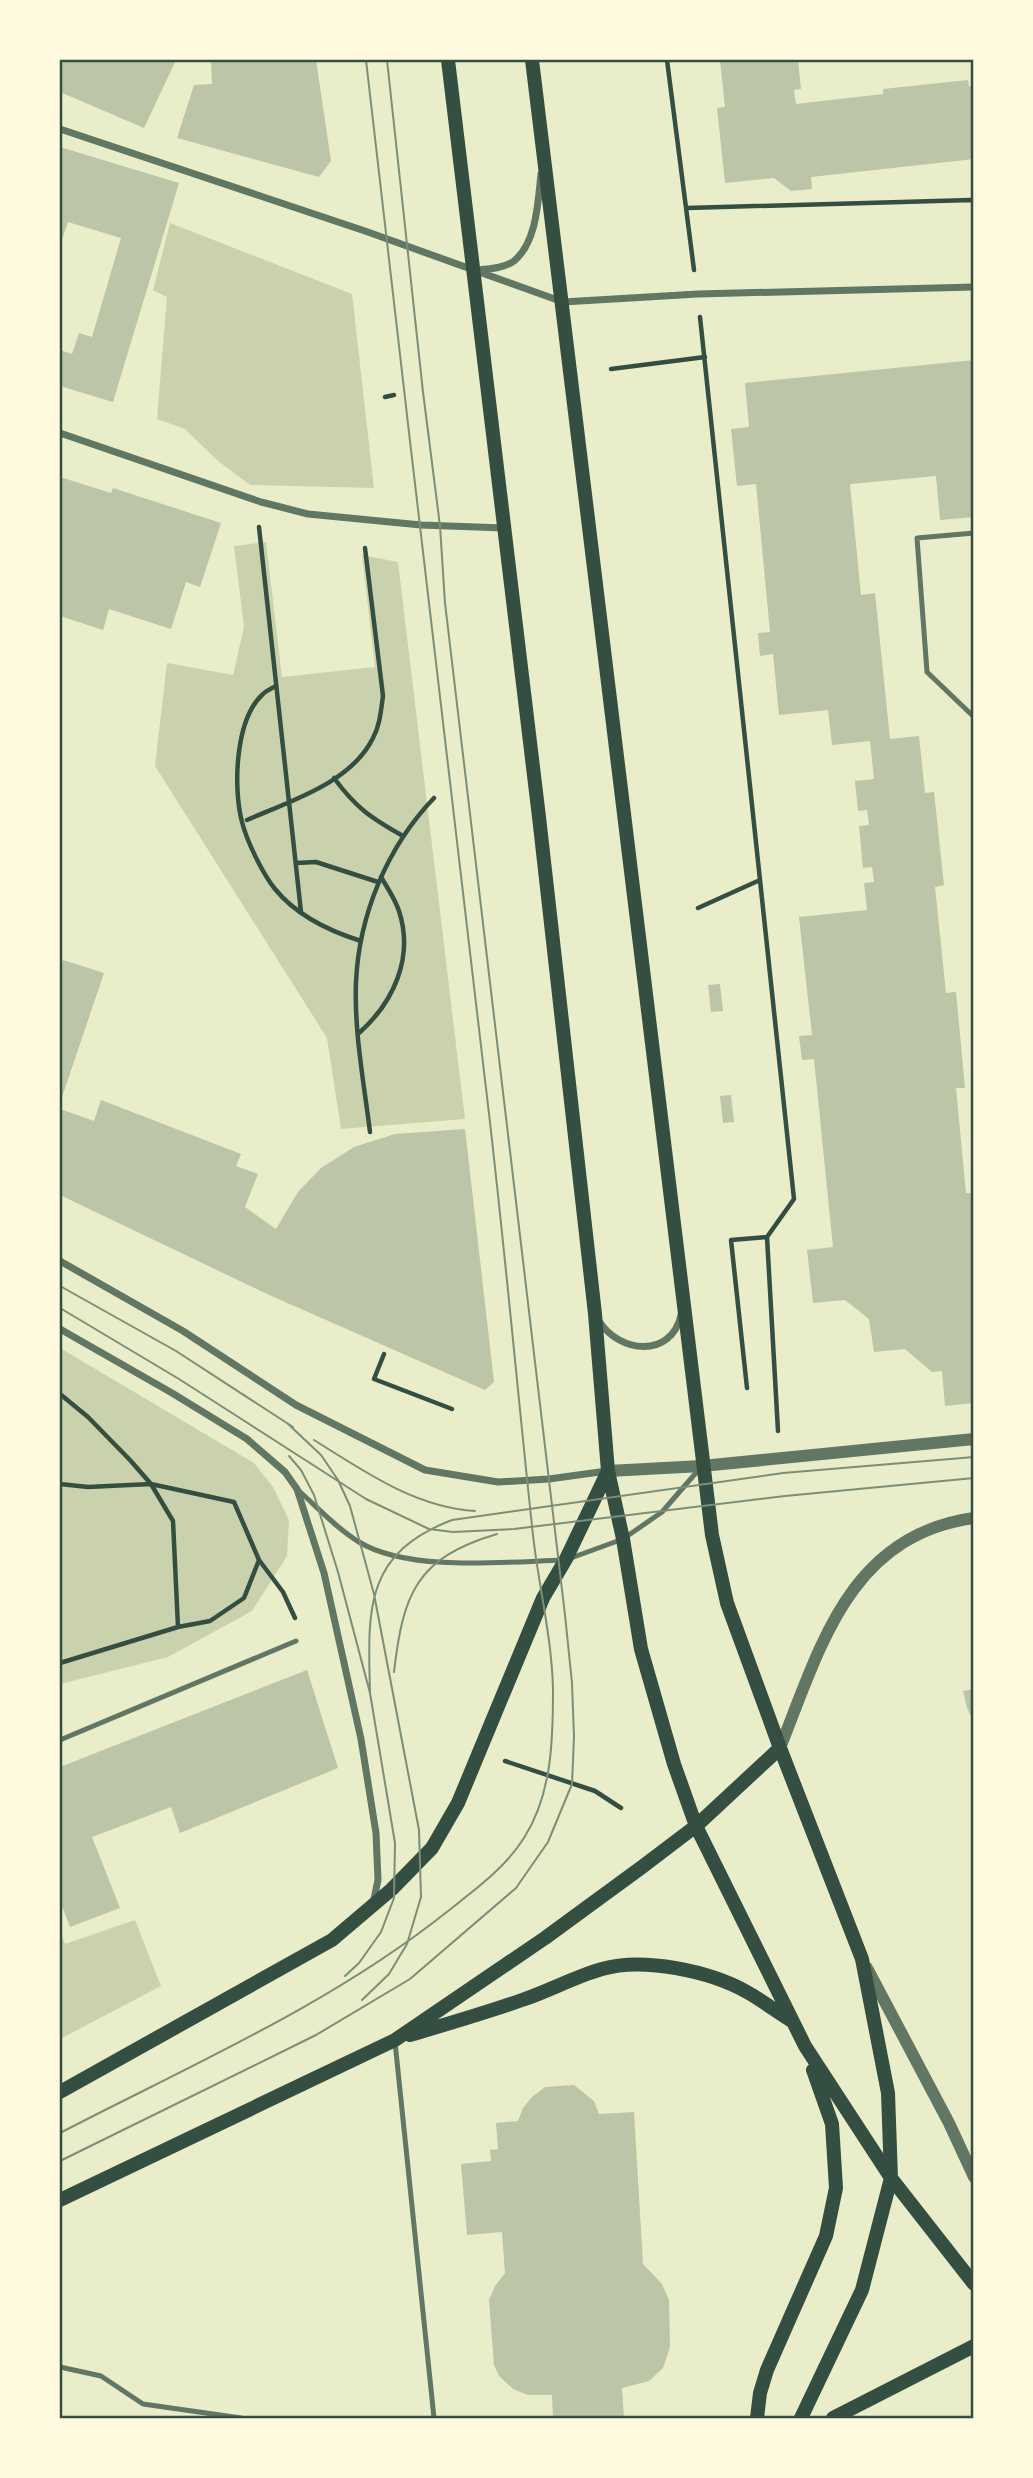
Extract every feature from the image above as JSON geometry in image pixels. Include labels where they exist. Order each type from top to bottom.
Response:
[{"type":"main road","points":[[447,60],[541,831],[595,1314],[608,1471],[623,1539],[641,1649],[674,1764],[696,1826],[805,2046],[831,2124],[836,2188],[826,2236],[767,2370],[757,2418]]},
{"type":"main road","points":[[532,60],[712,1535],[727,1603],[862,1959],[888,2093],[891,2178],[862,2290],[801,2418]]},
{"type":"main road","points":[[60,2092],[332,1940],[392,1889],[432,1848],[458,1803],[543,1598],[566,1559],[608,1471]]},
{"type":"main road","points":[[395,2040],[545,1938],[696,1826],[780,1748]]},
{"type":"main road","points":[[60,2200],[395,2040],[524,2000],[605,1968],[631,1966],[685,1970],[716,1978],[746,1991],[794,2022]]},
{"type":"main road","points":[[805,2046],[891,2178],[974,2284]]},
{"type":"main road","points":[[833,2418],[974,2346]]},
{"type":"street","points":[[60,129],[354,227],[563,302],[698,294],[974,286]]},
{"type":"street","points":[[473,270],[489,269],[513,262],[527,243],[536,211],[544,151]]},
{"type":"street","points":[[60,433],[261,502],[308,514],[421,525],[504,528]]},
{"type":"street","points":[[60,1261],[183,1331],[305,1410],[425,1470],[498,1482],[538,1480],[608,1471],[702,1466],[974,1439]]},
{"type":"street","points":[[595,1314],[603,1328],[614,1339],[640,1347],[657,1344],[671,1335],[679,1322],[683,1303]]},
{"type":"street","points":[[60,1329],[247,1439],[285,1472],[297,1489],[324,1573],[360,1739],[376,1833],[379,1880],[372,1904]]},
{"type":"street","points":[[780,1748],[828,1631],[869,1569],[894,1548],[920,1532],[954,1521],[974,1518]]},
{"type":"street","points":[[862,1959],[949,2123],[974,2177]]},
{"type":"lane","points":[[974,533],[917,538],[927,672],[974,717]]},
{"type":"lane","points":[[297,1489],[361,1544],[404,1559],[512,1562],[566,1559],[623,1539],[662,1512],[702,1466]]},
{"type":"lane","points":[[60,1740],[296,1641]]},
{"type":"lane","points":[[395,2040],[433,2418]]},
{"type":"lane","points":[[60,2367],[101,2376],[143,2404],[242,2418]]},
{"type":"path","points":[[667,60],[695,274]]},
{"type":"path","points":[[687,208],[974,202]]},
{"type":"path","points":[[699,312],[794,1199],[767,1237],[778,1431]]},
{"type":"path","points":[[611,369],[705,357]]},
{"type":"path","points":[[385,397],[394,396]]},
{"type":"path","points":[[259,526],[301,912]]},
{"type":"path","points":[[247,820],[334,778],[361,755],[373,738],[383,696],[365,548]]},
{"type":"path","points":[[276,685],[262,695],[250,712],[239,746],[237,783],[242,823],[260,864],[276,890],[301,912],[332,932],[361,941]]},
{"type":"path","points":[[334,778],[351,801],[372,818],[403,836]]},
{"type":"path","points":[[370,1132],[356,984],[361,941],[380,879],[403,836],[418,814],[434,798]]},
{"type":"path","points":[[296,863],[316,862],[380,879],[398,910],[404,938],[402,964],[392,991],[378,1016],[359,1033]]},
{"type":"path","points":[[698,908],[761,880]]},
{"type":"path","points":[[747,1388],[731,1240],[767,1237]]},
{"type":"path","points":[[384,1354],[374,1379],[452,1409]]},
{"type":"path","points":[[60,1394],[88,1417],[151,1484],[173,1521],[178,1627]]},
{"type":"path","points":[[60,1483],[88,1487],[151,1484],[234,1502],[259,1560],[283,1592],[299,1626]]},
{"type":"path","points":[[60,1663],[178,1627],[210,1621],[244,1598],[259,1560]]},
{"type":"path","points":[[500,1760],[595,1791],[621,1808]]},
{"type":"green space","points":[[170,223],[352,294],[374,488],[250,485],[218,461],[185,429],[157,419],[167,297],[153,290]]},
{"type":"green space","points":[[266,542],[282,677],[375,667],[362,555],[398,562],[465,1119],[341,1129],[327,1038],[155,766],[167,663],[233,675],[244,627],[234,546]]},
{"type":"green space","points":[[60,1348],[254,1463],[273,1487],[289,1520],[287,1556],[252,1611],[168,1657],[60,1684]]},
{"type":"green space","points":[[135,1920],[161,1986],[60,2039],[60,1932],[65,1944]]},
{"type":"building","points":[[60,60],[176,60],[144,128],[60,92]]},
{"type":"building","points":[[211,60],[316,60],[331,161],[319,177],[177,138],[194,85],[212,84]]},
{"type":"building","points":[[720,60],[798,60],[801,89],[794,90],[796,104],[883,94],[883,89],[968,80],[969,86],[974,86],[974,159],[811,177],[812,189],[791,191],[774,178],[725,183],[717,108],[725,107]]},
{"type":"building","points":[[60,147],[179,183],[113,402],[60,386],[60,350],[72,354],[79,333],[92,337],[121,238],[68,222],[60,245]]},
{"type":"building","points":[[974,360],[974,517],[940,520],[936,476],[850,484],[861,595],[875,593],[890,739],[919,736],[925,793],[934,792],[944,885],[935,887],[946,993],[956,992],[965,1088],[956,1088],[966,1193],[974,1193],[974,1403],[945,1406],[942,1371],[932,1372],[905,1349],[874,1352],[869,1319],[845,1300],[813,1303],[807,1250],[833,1247],[814,1059],[802,1060],[799,1036],[812,1035],[799,917],[867,910],[864,883],[874,882],[872,867],[863,868],[859,826],[869,825],[867,810],[858,811],[855,781],[874,779],[870,741],[832,745],[828,710],[779,715],[773,654],[760,656],[758,633],[770,632],[756,484],[737,486],[731,429],[749,427],[745,383]]},
{"type":"building","points":[[60,477],[111,493],[113,488],[221,523],[200,587],[186,582],[171,629],[109,609],[103,630],[60,616]]},
{"type":"building","points":[[63,960],[104,973],[60,1103],[60,969]]},
{"type":"building","points":[[720,984],[723,1011],[711,1012],[708,985]]},
{"type":"building","points":[[731,1095],[734,1122],[723,1123],[720,1096]]},
{"type":"building","points":[[101,1100],[241,1154],[236,1166],[258,1174],[245,1207],[276,1229],[298,1192],[321,1168],[354,1147],[395,1134],[465,1129],[494,1382],[485,1390],[267,1294],[60,1195],[60,1109],[94,1121]]},
{"type":"building","points":[[307,1670],[338,1768],[180,1833],[171,1807],[92,1837],[120,1908],[70,1927],[60,1901],[60,1767]]},
{"type":"building","points":[[974,1689],[974,1722],[963,1691]]},
{"type":"building","points":[[574,2085],[594,2101],[599,2114],[634,2112],[643,2264],[662,2284],[669,2300],[670,2347],[663,2368],[649,2381],[622,2388],[624,2418],[553,2418],[552,2395],[528,2395],[513,2389],[499,2376],[494,2365],[489,2300],[505,2273],[502,2232],[467,2235],[461,2164],[491,2161],[490,2150],[498,2149],[496,2123],[518,2121],[523,2108],[545,2087]]},
{"type":"tram line","points":[[60,2133],[309,2004],[357,1975],[448,1911],[499,1868],[524,1838],[540,1803],[549,1766],[553,1709],[550,1649],[534,1546],[492,1136],[366,60]]},
{"type":"tram line","points":[[60,2161],[316,2035],[410,1979],[516,1888],[548,1842],[572,1784],[572,1683],[565,1615],[445,603],[440,526],[387,60]]},
{"type":"tram line","points":[[60,1286],[176,1351],[293,1427]]},
{"type":"tram line","points":[[60,1308],[179,1379],[366,1499],[429,1529],[453,1532],[514,1529],[785,1496],[974,1478]]},
{"type":"tram line","points":[[287,1423],[321,1455],[338,1480],[350,1506],[374,1594],[419,1830],[421,1897],[407,1944],[389,1974],[362,2000]]},
{"type":"tram line","points":[[314,1440],[390,1486],[410,1495],[431,1503],[475,1511]]},
{"type":"tram line","points":[[289,1456],[301,1470],[314,1495],[338,1572],[370,1693],[395,1843],[394,1898],[381,1932],[359,1963],[345,1976]]},
{"type":"tram line","points":[[370,1693],[369,1636],[372,1611],[377,1588],[386,1568],[401,1550],[423,1534],[452,1520],[783,1473],[974,1457]]},
{"type":"tram line","points":[[394,1672],[402,1621],[418,1583],[448,1555],[497,1534]]}]
